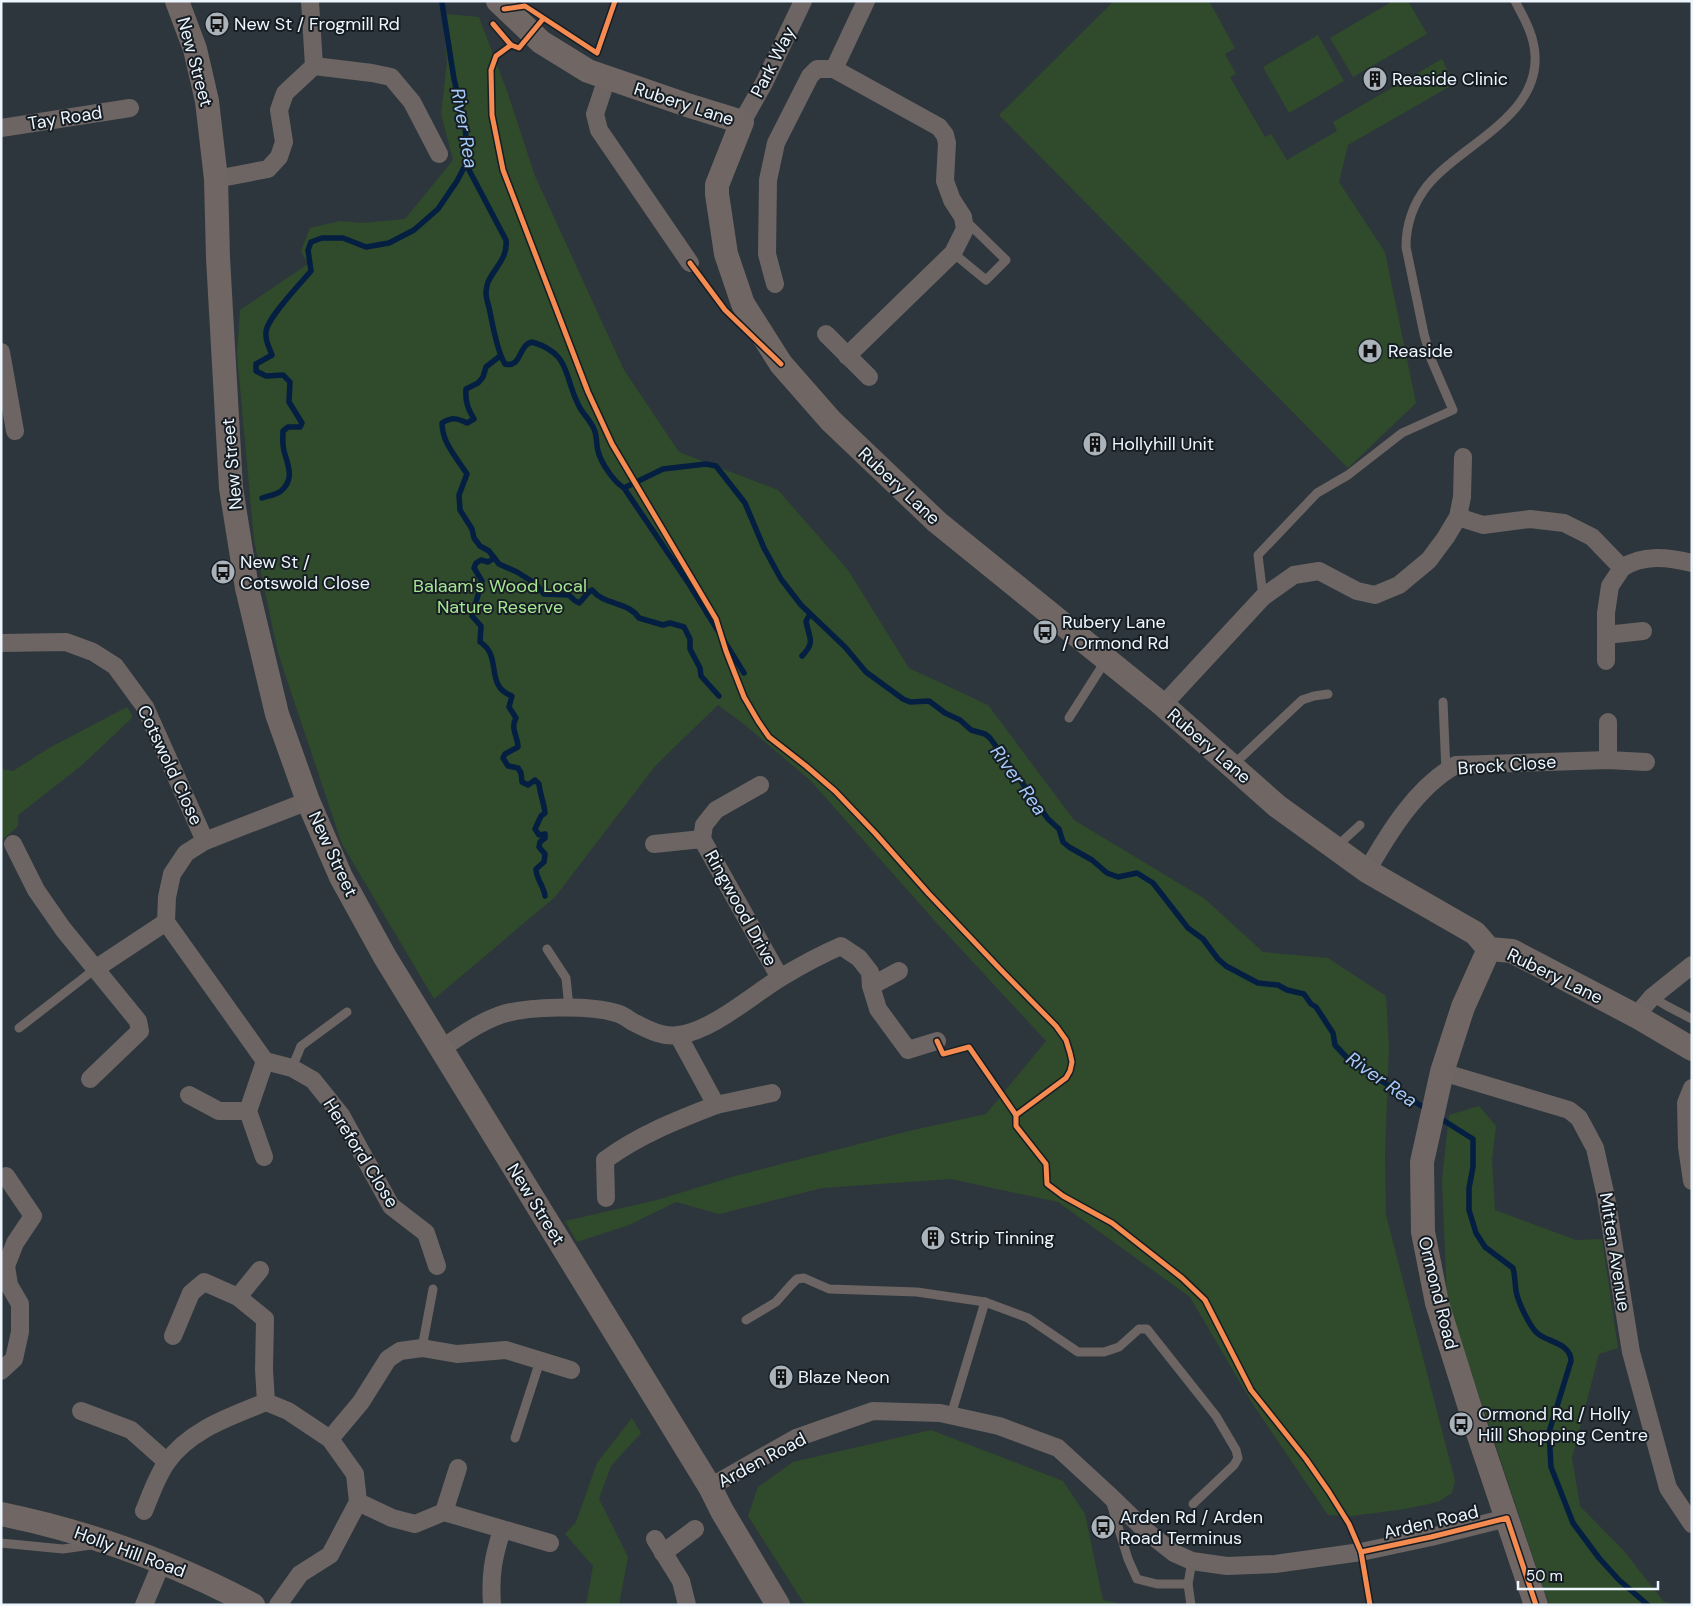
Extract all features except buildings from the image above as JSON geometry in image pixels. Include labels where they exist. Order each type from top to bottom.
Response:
[{"type":"street","name":"New Street","points":[[177,1],[195,49],[207,101],[216,179],[218,258],[231,488],[247,588],[277,714],[308,801],[342,877],[385,957],[710,1487],[722,1511],[778,1605]]},
{"type":"street","points":[[310,1],[314,66]]},
{"type":"street","name":"Rubery Lane","points":[[498,1],[504,9],[541,42],[588,71],[742,122],[717,185],[726,254],[743,304],[781,364],[831,421],[937,522],[1163,705],[1277,806],[1334,848],[1367,871],[1475,933],[1489,949],[1512,951],[1636,1016],[1692,1049]]},
{"type":"street","name":"Park Way","points":[[742,122],[764,83],[803,1]]},
{"type":"street","points":[[834,69],[866,1]]},
{"type":"street","points":[[216,179],[268,169],[279,157],[284,142],[279,110],[282,101],[286,92],[314,66],[372,72],[391,77],[412,102],[439,154]]},
{"type":"street","points":[[775,284],[767,254],[768,180],[776,143],[810,76],[817,69],[834,69],[939,126],[945,135],[946,143],[945,180],[952,200],[963,217],[965,230],[953,253],[847,356]]},
{"type":"street","points":[[607,78],[595,114],[599,130],[690,262]]},
{"type":"street","name":"Tay Road","points":[[1,128],[130,108]]},
{"type":"street","points":[[826,334],[869,377]]},
{"type":"street","points":[[1,352],[16,431]]},
{"type":"street","points":[[1163,705],[1263,597],[1294,575],[1319,571],[1357,592],[1374,595],[1399,585],[1429,560],[1458,517],[1462,496],[1463,457]]},
{"type":"street","points":[[1458,517],[1483,525],[1530,519],[1564,523],[1592,537],[1622,568]]},
{"type":"street","points":[[1606,661],[1606,613],[1610,586],[1622,568],[1633,560],[1671,558],[1692,563]]},
{"type":"street","points":[[1606,635],[1643,630]]},
{"type":"street","name":"Cotswold Close","points":[[1,642],[66,642],[93,652],[115,666],[145,707],[205,841]]},
{"type":"street","points":[[1608,722],[1608,760]]},
{"type":"street","name":"Brock Close","points":[[1367,871],[1388,835],[1409,807],[1446,771],[1456,765],[1608,760],[1646,762]]},
{"type":"street","name":"Ringwood Drive","points":[[760,784],[716,810],[704,825],[702,839],[780,978]]},
{"type":"street","points":[[264,1157],[248,1111],[265,1061],[166,922],[167,897],[172,874],[186,853],[205,841],[308,801]]},
{"type":"street","name":"Ringwood Drive","points":[[654,844],[702,839]]},
{"type":"street","points":[[12,844],[36,890],[63,929],[138,1021],[140,1031],[90,1079]]},
{"type":"street","points":[[95,969],[166,922]]},
{"type":"street","name":"Ringwood Drive","points":[[441,1049],[477,1025],[502,1014],[529,1010],[569,1008],[618,1013],[657,1034],[678,1036],[704,1028],[780,978],[818,956],[841,946],[859,958],[870,972],[871,986],[878,1009],[908,1050],[937,1041]]},
{"type":"street","name":"Ormond Road","points":[[1489,949],[1463,1007],[1442,1072],[1422,1162],[1423,1232],[1437,1303],[1476,1427],[1536,1605]]},
{"type":"street","points":[[1636,1016],[1652,996],[1692,965]]},
{"type":"street","points":[[871,986],[899,971]]},
{"type":"street","points":[[678,1036],[716,1105]]},
{"type":"street","name":"Hereford Close","points":[[265,1061],[292,1068],[313,1080],[341,1115],[391,1206],[426,1233],[436,1266]]},
{"type":"street","name":"Mitten Avenue","points":[[1442,1072],[1569,1110],[1579,1118],[1587,1132],[1595,1148],[1604,1188],[1631,1352],[1656,1446],[1668,1488],[1692,1524]]},
{"type":"street","points":[[1692,1088],[1686,1103],[1687,1148],[1692,1181]]},
{"type":"street","points":[[606,1198],[605,1160],[617,1151],[650,1132],[716,1105],[772,1093]]},
{"type":"street","points":[[189,1095],[219,1112],[248,1111]]},
{"type":"street","points":[[1,1371],[14,1359],[20,1332],[20,1304],[8,1285],[6,1266],[15,1243],[33,1216],[6,1176]]},
{"type":"street","points":[[238,1297],[260,1270]]},
{"type":"street","points":[[173,1336],[191,1293],[204,1282],[238,1297],[265,1319],[264,1370],[266,1402]]},
{"type":"street","points":[[330,1439],[361,1402],[388,1359],[400,1351],[422,1348],[457,1354],[506,1350],[571,1370]]},
{"type":"street","points":[[144,1511],[154,1485],[167,1462],[183,1443],[214,1423],[266,1402],[288,1411],[330,1439],[355,1474],[358,1502],[330,1555],[300,1574],[278,1605]]},
{"type":"street","points":[[81,1410],[130,1430],[167,1462]]},
{"type":"street","name":"Arden Road","points":[[710,1487],[796,1438],[873,1412],[940,1413],[999,1426],[1058,1448],[1146,1531],[1174,1553],[1192,1562],[1227,1566],[1275,1564],[1361,1552],[1507,1518]]},
{"type":"street","points":[[444,1512],[458,1468]]},
{"type":"street","points":[[358,1502],[392,1518],[415,1524],[444,1512],[550,1543]]},
{"type":"street","name":"Holly Hill Road","points":[[1,1514],[58,1527],[108,1542],[216,1585],[253,1605]]},
{"type":"street","points":[[687,1605],[681,1582],[659,1546],[695,1529]]},
{"type":"street","points":[[492,1605],[490,1581],[493,1559],[502,1530]]},
{"type":"street","points":[[144,1605],[162,1562]]},
{"type":"lane","points":[[1263,597],[1258,555],[1318,493],[1348,474],[1402,433],[1453,410],[1438,379],[1424,334],[1406,247],[1406,235],[1409,219],[1427,186],[1509,116],[1522,101],[1528,89],[1536,56],[1533,39],[1515,1]]},
{"type":"lane","points":[[953,253],[986,280],[1006,260],[963,217]]},
{"type":"lane","points":[[1069,718],[1106,659]]},
{"type":"lane","points":[[1232,766],[1302,700],[1328,694]]},
{"type":"lane","points":[[1443,702],[1446,771]]},
{"type":"lane","points":[[1334,848],[1360,825]]},
{"type":"lane","points":[[547,949],[566,978],[569,1008]]},
{"type":"lane","points":[[19,1028],[95,969]]},
{"type":"lane","points":[[1652,996],[1692,1019]]},
{"type":"lane","points":[[292,1068],[301,1046],[347,1012]]},
{"type":"lane","points":[[746,1320],[776,1302],[797,1279],[804,1278],[829,1289],[918,1292],[985,1302],[1028,1318],[1078,1352],[1104,1352],[1118,1347],[1139,1329],[1147,1329],[1216,1416],[1236,1450],[1238,1458],[1234,1465],[1193,1504]]},
{"type":"lane","points":[[422,1348],[433,1289]]},
{"type":"lane","points":[[951,1415],[985,1302]]},
{"type":"lane","points":[[515,1438],[540,1361]]},
{"type":"lane","points":[[1108,1494],[1128,1559],[1137,1579],[1157,1584],[1188,1584]]},
{"type":"lane","points":[[1,1543],[63,1548],[108,1542]]},
{"type":"lane","points":[[1191,1605],[1188,1584],[1192,1562]]},
{"type":"green space","points":[[1114,1],[1209,1],[1235,48],[1225,54],[1236,74],[1230,77],[1265,137],[1271,134],[1287,160],[1337,131],[1333,122],[1442,59],[1454,84],[1348,145],[1339,182],[1385,252],[1416,403],[1348,468],[999,115]]},
{"type":"green space","points":[[1393,1],[1408,1],[1427,34],[1353,77],[1330,38]]},
{"type":"green space","name":"Balaam's Wood Local Nature Reserve","points":[[442,15],[479,17],[507,91],[535,176],[624,370],[679,452],[778,490],[848,570],[909,668],[988,705],[1074,820],[1205,899],[1263,952],[1328,958],[1386,996],[1389,1046],[1385,1156],[1386,1215],[1455,1481],[1452,1493],[1438,1502],[1405,1509],[1352,1516],[1328,1515],[1254,1406],[1190,1297],[1058,1202],[951,1179],[822,1188],[719,1214],[676,1202],[629,1225],[577,1242],[565,1221],[657,1200],[735,1176],[909,1131],[986,1114],[1046,1041],[934,920],[810,780],[745,725],[718,705],[656,765],[555,897],[434,999],[342,844],[278,653],[254,540],[237,354],[240,310],[308,264],[301,251],[310,228],[340,221],[362,223],[405,219],[453,160],[441,114],[447,62]]},
{"type":"green space","points":[[1318,35],[1344,81],[1289,113],[1263,67]]},
{"type":"green space","points":[[127,707],[133,717],[81,766],[18,815],[18,826],[1,841],[1,769],[13,771],[49,748]]},
{"type":"green space","points":[[1479,1106],[1496,1126],[1492,1160],[1495,1210],[1576,1240],[1602,1239],[1618,1348],[1599,1354],[1572,1458],[1580,1506],[1624,1551],[1664,1602],[1676,1605],[1550,1605],[1545,1593],[1447,1299],[1442,1180],[1449,1115]]},
{"type":"green space","points":[[632,1418],[641,1433],[611,1466],[599,1499],[628,1557],[619,1605],[586,1605],[593,1566],[565,1534],[576,1522],[597,1463]]},
{"type":"green space","points":[[931,1430],[1063,1481],[1085,1514],[1103,1600],[1126,1605],[805,1605],[748,1516],[758,1487],[793,1462]]},
{"type":"waterway","name":"River Rea","points":[[442,3],[454,79],[465,126],[468,168],[506,240],[505,252],[488,282],[486,293],[496,339],[505,364],[514,363],[524,347],[532,342],[554,353],[564,367],[582,412],[594,429],[602,461],[612,477],[624,488],[663,469],[706,464],[716,466],[745,503],[764,548],[781,579],[801,605],[845,647],[866,672],[903,699],[910,702],[929,701],[945,713],[960,720],[971,730],[985,734],[990,738],[1048,819],[1059,829],[1063,842],[1092,860],[1107,873],[1118,877],[1137,873],[1153,883],[1188,928],[1203,939],[1218,959],[1226,966],[1258,983],[1278,985],[1287,990],[1304,994],[1311,1004],[1316,1007],[1333,1033],[1335,1045],[1351,1062],[1428,1110]]},
{"type":"waterway","points":[[262,498],[281,491],[288,482],[289,472],[283,448],[283,431],[288,427],[300,427],[302,423],[289,402],[290,382],[283,375],[266,376],[256,371],[256,364],[272,355],[267,344],[266,335],[272,318],[311,271],[308,250],[311,242],[322,238],[343,238],[366,247],[389,243],[414,230],[438,209],[457,181],[468,160]]},
{"type":"waterway","points":[[500,356],[486,367],[483,377],[478,383],[466,389],[467,405],[474,419],[467,423],[454,419],[442,423],[447,444],[467,474],[459,495],[460,510],[472,529],[474,538],[480,546],[489,551],[499,564],[517,572],[536,584],[544,594],[569,595],[579,603],[592,590],[603,599],[629,609],[639,618],[663,625],[670,623],[684,627],[690,639],[690,649],[700,668],[701,676],[719,696]]},
{"type":"waterway","points":[[624,488],[689,584],[744,673]]},
{"type":"waterway","points":[[494,558],[488,562],[481,560],[476,563],[474,568],[482,581],[472,616],[481,626],[480,642],[491,655],[498,685],[512,696],[509,707],[516,718],[514,729],[518,747],[505,754],[503,758],[508,766],[518,768],[521,773],[522,782],[528,785],[535,780],[539,784],[545,813],[541,816],[535,829],[539,835],[545,834],[545,838],[540,842],[539,847],[545,854],[544,862],[536,869],[545,896]]},
{"type":"waterway","points":[[802,656],[810,643],[806,621],[810,614]]},
{"type":"waterway","name":"River Rea","points":[[1438,1117],[1473,1139],[1473,1167],[1469,1188],[1469,1210],[1476,1233],[1485,1247],[1513,1268],[1519,1301],[1527,1319],[1537,1333],[1563,1347],[1570,1355],[1571,1361],[1549,1432],[1551,1467],[1573,1523],[1599,1558],[1619,1580],[1648,1605]]},
{"type":"cycle path","points":[[504,9],[525,6],[597,53],[615,1]]},
{"type":"cycle path","points":[[493,24],[511,45],[519,48],[543,19]]},
{"type":"cycle path","points":[[511,45],[496,56],[491,70],[492,115],[503,170],[588,392],[612,444],[716,619],[744,697],[769,737],[835,791],[929,894],[1056,1026],[1066,1040],[1072,1062],[1066,1078],[1016,1115],[1016,1126],[1046,1164],[1047,1184],[1063,1196],[1112,1223],[1182,1278],[1205,1300],[1251,1390],[1306,1459],[1349,1524],[1361,1552],[1370,1605]]},
{"type":"cycle path","points":[[690,263],[725,310],[781,364]]},
{"type":"cycle path","points":[[937,1041],[943,1054],[969,1047],[1016,1115]]},
{"type":"cycle path","points":[[1361,1552],[1507,1518],[1536,1605]]},
{"type":"place","name":"New St / Frogmill Rd","points":[[217,24]]},
{"type":"place","name":"Reaside Clinic","points":[[1375,79]]},
{"type":"place","name":"Reaside","points":[[1370,351]]},
{"type":"place","name":"Hollyhill Unit","points":[[1095,444]]},
{"type":"place","name":"New St / Cotswold Close","points":[[223,572]]},
{"type":"place","name":"Rubery Lane / Ormond Rd","points":[[1045,632]]},
{"type":"place","name":"Strip Tinning","points":[[933,1238]]},
{"type":"place","name":"Blaze Neon","points":[[781,1377]]},
{"type":"place","name":"Ormond Rd / Holly Hill Shopping Centre","points":[[1461,1424]]},
{"type":"place","name":"Arden Rd / Arden Road Terminus","points":[[1103,1527]]}]
